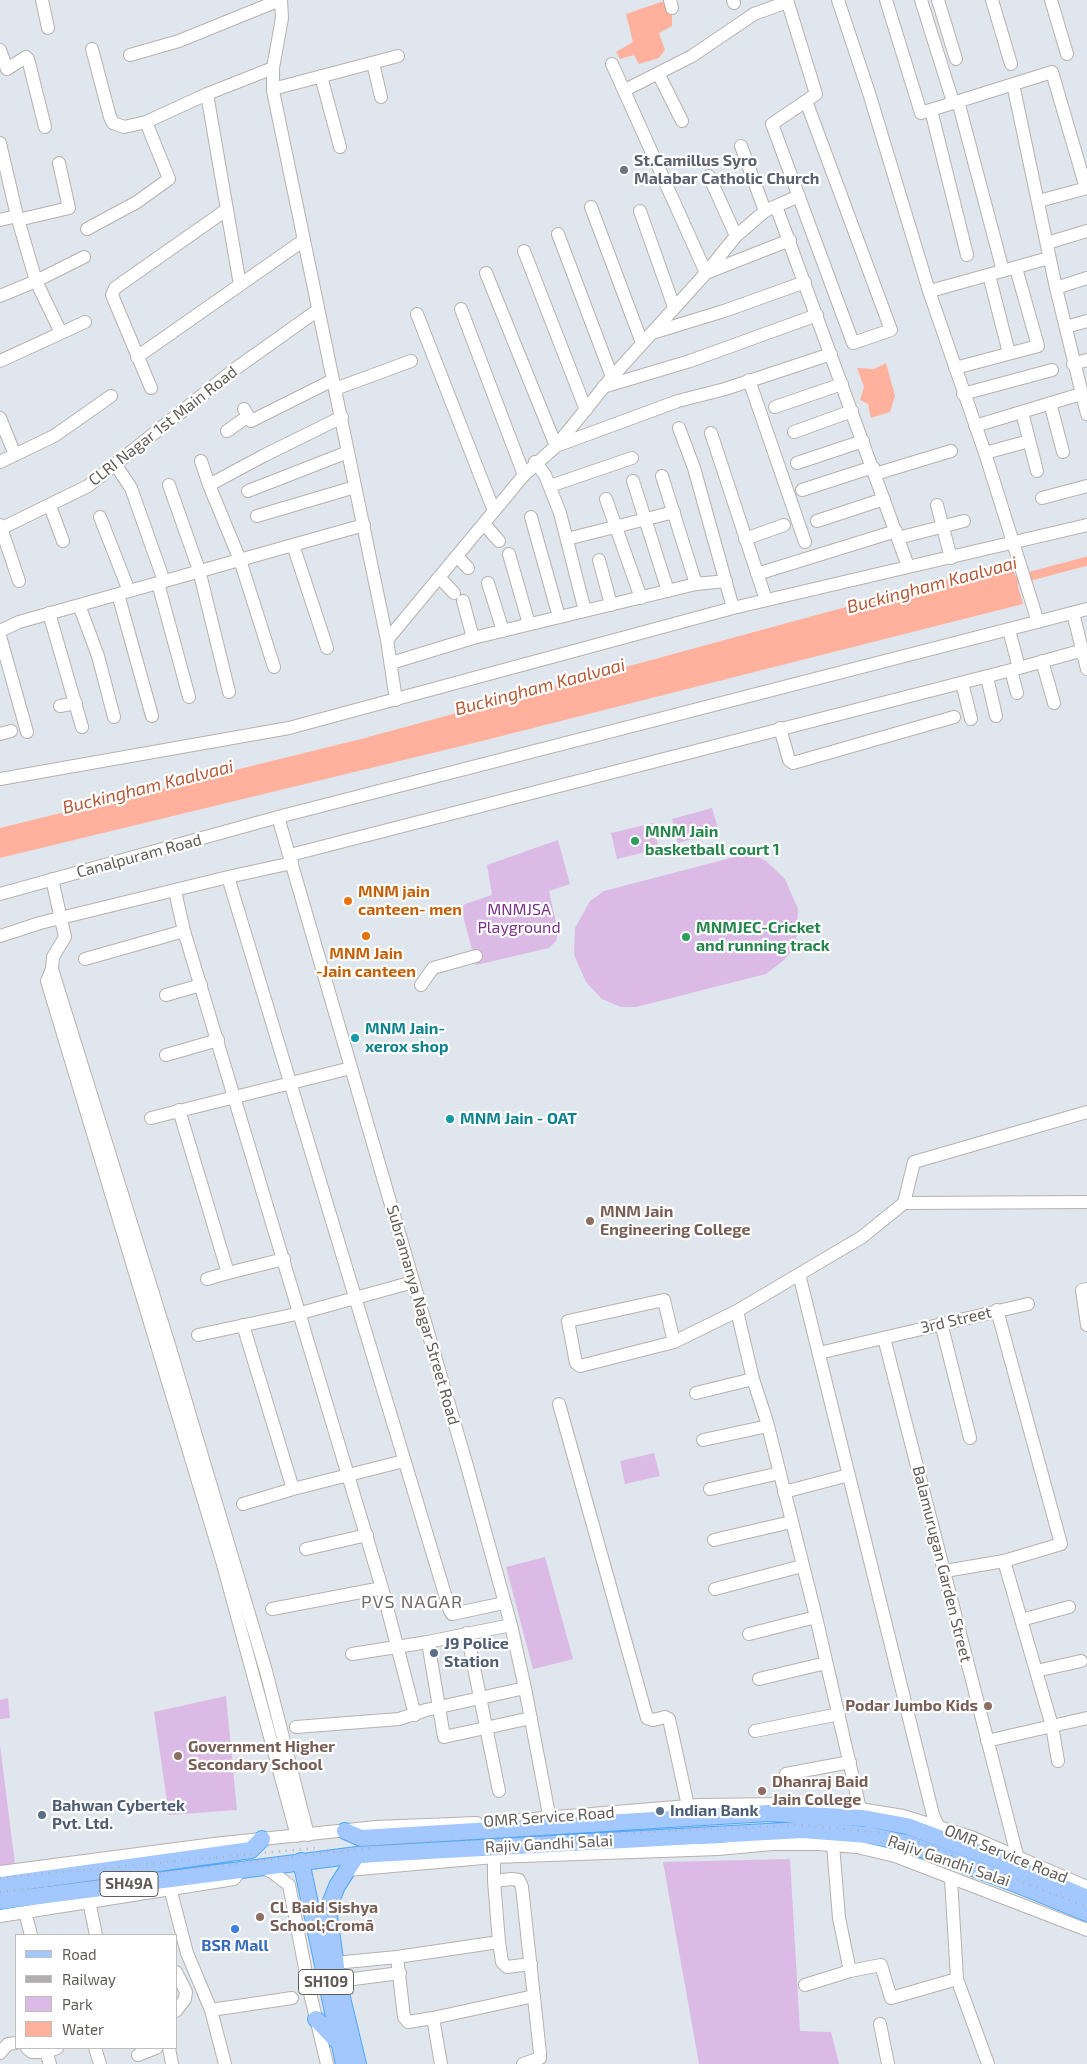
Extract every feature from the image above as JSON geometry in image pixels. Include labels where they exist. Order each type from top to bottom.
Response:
[{"type":"main road","name":"Rajiv Gandhi Salai","points":[[345,1831],[361,1838],[551,1822],[769,1813],[863,1818],[907,1826],[1001,1861],[1084,1901]]},
{"type":"main road","name":"Rajiv Gandhi Salai","points":[[0,1901],[250,1867],[357,1855],[802,1830],[868,1835],[906,1843],[1011,1882],[1084,1901]]},
{"type":"main road","name":"SH49A","points":[[0,1885],[256,1845]]},
{"type":"main road","points":[[348,1870],[357,1855]]},
{"type":"main road","name":"SH109","points":[[301,1861],[344,2064]]},
{"type":"main road","name":"SH109","points":[[348,1870],[337,1886],[328,1910],[342,1963],[358,2064]]},
{"type":"main road","points":[[316,2019],[339,2043]]},
{"type":"street","points":[[42,0],[48,28]]},
{"type":"street","points":[[130,55],[179,42],[280,0],[282,18],[273,68],[273,89],[388,640],[396,700]]},
{"type":"street","points":[[838,0],[870,93],[954,368],[985,453],[1038,622]]},
{"type":"street","points":[[886,0],[920,113],[1052,72],[1087,188],[1039,201]]},
{"type":"street","points":[[921,0],[956,102],[1003,271]]},
{"type":"street","points":[[938,0],[956,59]]},
{"type":"street","points":[[992,0],[1011,64]]},
{"type":"street","points":[[1051,0],[1066,54]]},
{"type":"street","points":[[625,90],[692,56],[754,14],[787,1],[816,94],[772,124],[800,196],[852,343],[891,330],[806,101]]},
{"type":"street","points":[[92,49],[113,124],[124,127],[146,122],[207,94],[273,68]]},
{"type":"street","points":[[0,50],[3,71],[26,57],[28,58],[46,127]]},
{"type":"street","points":[[273,89],[398,56]]},
{"type":"street","points":[[373,62],[381,97]]},
{"type":"street","points":[[612,64],[706,273]]},
{"type":"street","points":[[658,74],[682,121]]},
{"type":"street","points":[[321,76],[340,147]]},
{"type":"street","points":[[1013,84],[1039,201],[1049,258],[1073,364],[1087,414]]},
{"type":"street","points":[[207,94],[240,285]]},
{"type":"street","points":[[930,110],[967,255]]},
{"type":"street","points":[[88,229],[137,202],[169,179],[146,122]]},
{"type":"street","points":[[0,143],[18,218],[36,281],[61,334]]},
{"type":"street","points":[[741,146],[770,208],[790,240],[908,566]]},
{"type":"street","points":[[0,220],[70,208],[59,163]]},
{"type":"street","points":[[709,176],[736,236]]},
{"type":"street","points":[[388,640],[535,462],[556,446],[603,387],[706,273],[736,236],[770,208],[800,196]]},
{"type":"street","points":[[591,207],[642,343]]},
{"type":"street","points":[[151,388],[112,295],[115,288],[226,210]]},
{"type":"street","points":[[640,211],[674,307]]},
{"type":"street","points":[[1046,243],[1087,231]]},
{"type":"street","points":[[558,234],[612,377]]},
{"type":"street","points":[[137,357],[304,240]]},
{"type":"street","points":[[706,273],[790,240]]},
{"type":"street","points":[[524,251],[586,410]]},
{"type":"street","points":[[0,296],[36,281],[84,257]]},
{"type":"street","points":[[930,292],[1049,258]]},
{"type":"street","points":[[954,368],[1038,346],[1016,268]]},
{"type":"street","points":[[486,273],[556,446]]},
{"type":"street","points":[[989,275],[1009,353]]},
{"type":"street","points":[[1056,288],[1087,278]]},
{"type":"street","points":[[652,333],[724,312],[805,282]]},
{"type":"street","points":[[461,309],[524,475]]},
{"type":"street","name":"CLRI Nagar 1st Main Road","points":[[0,527],[50,506],[88,486],[235,369],[318,310]]},
{"type":"street","points":[[417,314],[494,511]]},
{"type":"street","points":[[603,387],[665,370],[817,315]]},
{"type":"street","points":[[1066,327],[1087,321]]},
{"type":"street","points":[[0,361],[85,322]]},
{"type":"street","points":[[556,446],[678,401],[831,354]]},
{"type":"street","points":[[1073,364],[1087,360]]},
{"type":"street","points":[[226,431],[246,413],[252,421],[334,385],[411,361]]},
{"type":"street","points":[[963,394],[1052,370]]},
{"type":"street","points":[[749,380],[805,542]]},
{"type":"street","points":[[775,408],[842,384]]},
{"type":"street","points":[[974,426],[1081,394]]},
{"type":"street","points":[[0,462],[54,436],[111,396]]},
{"type":"street","points":[[1050,403],[1063,452]]},
{"type":"street","points":[[794,432],[852,411]]},
{"type":"street","points":[[1022,412],[1037,471]]},
{"type":"street","points":[[209,485],[342,417]]},
{"type":"street","points":[[0,418],[15,455]]},
{"type":"street","points":[[679,428],[694,468],[732,608]]},
{"type":"street","points":[[711,433],[766,600]]},
{"type":"street","points":[[797,463],[863,441]]},
{"type":"street","points":[[985,453],[1029,441]]},
{"type":"street","points":[[802,490],[951,451]]},
{"type":"street","points":[[248,491],[348,452]]},
{"type":"street","points":[[550,486],[632,458]]},
{"type":"street","points":[[201,461],[240,560],[274,667]]},
{"type":"street","points":[[535,462],[550,486],[567,540],[585,611]]},
{"type":"street","points":[[115,464],[131,488],[161,582],[189,697]]},
{"type":"street","points":[[662,476],[696,584]]},
{"type":"street","points":[[633,482],[668,591]]},
{"type":"street","points":[[169,485],[199,570],[229,692]]},
{"type":"street","points":[[1042,498],[1087,486]]},
{"type":"street","points":[[257,516],[355,487]]},
{"type":"street","points":[[606,499],[641,598]]},
{"type":"street","points":[[818,521],[884,499]]},
{"type":"street","points":[[937,505],[952,558]]},
{"type":"street","points":[[50,506],[62,541]]},
{"type":"street","points":[[567,540],[674,512]]},
{"type":"street","points":[[100,516],[123,592],[152,716]]},
{"type":"street","points":[[531,517],[559,617]]},
{"type":"street","points":[[757,574],[897,535],[964,521]]},
{"type":"street","points":[[484,524],[499,541]]},
{"type":"street","points":[[0,631],[19,622],[49,613],[364,525]]},
{"type":"street","points":[[745,539],[784,525]]},
{"type":"street","points":[[0,778],[281,730],[732,608],[1087,526]]},
{"type":"street","points":[[0,527],[19,581]]},
{"type":"street","points":[[293,545],[327,648]]},
{"type":"street","points":[[509,554],[529,624]]},
{"type":"street","points":[[457,556],[468,568]]},
{"type":"street","points":[[599,560],[611,605]]},
{"type":"street","points":[[439,577],[459,597],[473,638]]},
{"type":"street","points":[[391,662],[529,624],[696,584],[726,581]]},
{"type":"street","points":[[488,583],[503,631]]},
{"type":"street","points":[[79,605],[98,656],[114,717]]},
{"type":"street","name":"Canalpuram Road","points":[[0,894],[278,818],[1087,609]]},
{"type":"street","points":[[49,613],[82,727]]},
{"type":"street","points":[[1073,613],[1085,650],[1087,669]]},
{"type":"street","points":[[1009,630],[1017,693]]},
{"type":"street","points":[[0,636],[26,732]]},
{"type":"street","points":[[0,936],[228,877],[780,728],[1085,650]]},
{"type":"street","points":[[1042,661],[1054,703]]},
{"type":"street","points":[[987,676],[996,716]]},
{"type":"street","points":[[962,683],[971,719]]},
{"type":"street","points":[[60,706],[76,703]]},
{"type":"street","points":[[780,728],[789,760],[793,763],[954,717]]},
{"type":"street","name":"Subramanya Nagar Street Road","points":[[278,818],[467,1466],[511,1625],[551,1822]]},
{"type":"street","points":[[228,877],[450,1611],[452,1614],[504,1603]]},
{"type":"street","points":[[52,880],[65,937],[53,957],[48,981],[302,1835]]},
{"type":"street","points":[[175,891],[184,931],[367,1535],[399,1647],[415,1715]]},
{"type":"street","points":[[85,959],[184,931]]},
{"type":"street","points":[[421,985],[433,968],[476,956]]},
{"type":"street","points":[[166,995],[201,985]]},
{"type":"street","points":[[166,1055],[218,1040]]},
{"type":"street","points":[[151,1118],[351,1068]]},
{"type":"street","points":[[179,1110],[228,1273]]},
{"type":"street","points":[[904,1204],[914,1162],[1087,1112]]},
{"type":"street","points":[[674,1342],[664,1300],[568,1321],[576,1363],[580,1366],[674,1342],[737,1311],[862,1237],[904,1204],[1087,1202]]},
{"type":"street","points":[[207,1278],[284,1259]]},
{"type":"street","points":[[799,1274],[933,1815],[938,1826]]},
{"type":"street","points":[[198,1335],[301,1313],[413,1282]]},
{"type":"street","points":[[1087,1289],[1082,1290],[1087,1325]]},
{"type":"street","name":"3rd Street","points":[[884,1338],[941,1323],[1028,1304]]},
{"type":"street","points":[[945,1571],[1004,1560],[1062,1544],[997,1310]]},
{"type":"street","points":[[737,1311],[816,1617],[860,1809]]},
{"type":"street","points":[[941,1323],[970,1438]]},
{"type":"street","points":[[243,1325],[293,1488]]},
{"type":"street","points":[[819,1353],[884,1338]]},
{"type":"street","name":"Balamurugan Garden Street","points":[[884,1338],[1017,1855]]},
{"type":"street","points":[[696,1393],[753,1378]]},
{"type":"street","points":[[559,1404],[647,1718],[653,1720],[665,1717],[669,1719],[688,1806]]},
{"type":"street","points":[[703,1440],[768,1426]]},
{"type":"street","points":[[243,1504],[293,1488],[404,1461]]},
{"type":"street","points":[[710,1489],[780,1473]]},
{"type":"street","points":[[784,1492],[849,1475]]},
{"type":"street","points":[[714,1540],[791,1522]]},
{"type":"street","points":[[306,1549],[367,1535]]},
{"type":"street","points":[[1004,1560],[1052,1726],[1058,1761]]},
{"type":"street","points":[[715,1589],[802,1566]]},
{"type":"street","points":[[272,1609],[382,1588]]},
{"type":"street","points":[[1021,1620],[1068,1607]]},
{"type":"street","points":[[750,1634],[816,1617]]},
{"type":"street","points":[[352,1654],[428,1642],[511,1625]]},
{"type":"street","points":[[467,1634],[499,1791]]},
{"type":"street","points":[[428,1642],[444,1737],[531,1718]]},
{"type":"street","points":[[1036,1671],[1081,1661]]},
{"type":"street","points":[[759,1679],[826,1662]]},
{"type":"street","points":[[296,1727],[399,1719],[440,1707],[525,1688]]},
{"type":"street","points":[[755,1731],[839,1714]]},
{"type":"street","points":[[987,1741],[1087,1718]]},
{"type":"street","points":[[786,1774],[850,1762]]},
{"type":"street","name":"OMR Service Road","points":[[0,1872],[256,1845],[302,1835],[345,1831],[551,1822],[688,1806],[788,1804],[860,1809],[896,1814],[938,1826],[1017,1855],[1084,1901]]},
{"type":"street","points":[[348,1870],[494,1857],[718,1849],[772,1844],[833,1845],[857,1847],[895,1856],[1087,1930]]},
{"type":"street","points":[[833,1845],[839,1918],[850,1971]]},
{"type":"street","points":[[494,1857],[494,1881],[502,1962],[507,1967],[531,1964]]},
{"type":"street","points":[[0,1916],[234,1879],[250,1867],[272,1872],[289,1885],[327,2064]]},
{"type":"street","points":[[951,1879],[957,1979],[988,2064]]},
{"type":"street","points":[[494,1881],[519,1880],[522,1887],[540,2058],[523,2064]]},
{"type":"street","points":[[170,1888],[187,1953],[210,2010],[225,2064]]},
{"type":"street","points":[[89,1901],[96,1934]]},
{"type":"street","points":[[25,1912],[32,1934]]},
{"type":"street","points":[[342,1963],[499,1942]]},
{"type":"street","points":[[397,1957],[404,2016],[408,2022],[534,1996]]},
{"type":"street","points":[[805,1985],[850,1971],[881,1965],[891,1998],[957,1979]]},
{"type":"street","points":[[345,1981],[400,1973]]},
{"type":"street","points":[[178,1976],[186,1992],[186,1999],[178,2009]]},
{"type":"street","points":[[210,2010],[292,1998]]},
{"type":"street","points":[[433,2018],[441,2064]]},
{"type":"street","points":[[880,2024],[888,2064]]},
{"type":"street","points":[[0,2053],[8,2044],[15,2043]]},
{"type":"street","points":[[28,2049],[32,2052],[51,2055]]},
{"type":"street","points":[[95,2049],[100,2064]]},
{"type":"street","points":[[138,2056],[154,2049]]},
{"type":"street","points":[[169,2049],[172,2064]]},
{"type":"green space","points":[[712,808],[719,832],[678,843],[672,819]]},
{"type":"green space","name":"MNM Jain basketball court 1","points":[[653,823],[659,849],[617,859],[611,833]]},
{"type":"green space","name":"MNMJSA Playground","points":[[558,840],[570,884],[549,891],[558,932],[556,941],[549,948],[476,965],[461,908],[465,904],[492,895],[487,865]]},
{"type":"green space","name":"MNMJEC-Cricket and running track","points":[[750,853],[766,861],[785,879],[798,909],[796,946],[784,960],[766,974],[636,1007],[621,1007],[602,999],[586,982],[574,955],[575,928],[590,901],[604,891]]},
{"type":"green space","points":[[654,1453],[660,1476],[625,1484],[620,1461]]},
{"type":"green space","points":[[545,1557],[573,1659],[533,1669],[506,1567]]},
{"type":"green space","points":[[226,1696],[237,1810],[169,1815],[154,1712]]},
{"type":"green space","points":[[8,1698],[10,1718],[0,1719],[0,1700]]},
{"type":"green space","points":[[0,1745],[15,1864],[0,1867]]},
{"type":"green space","points":[[790,1859],[800,2031],[831,2032],[839,2064],[699,2064],[663,1862]]},
{"type":"water","points":[[664,1],[672,15],[672,26],[659,33],[665,50],[659,58],[639,64],[634,55],[620,59],[616,52],[633,42],[626,14]]},
{"type":"water","points":[[886,363],[895,396],[890,412],[871,418],[868,404],[860,400],[864,387],[857,368],[874,369]]},
{"type":"water","points":[[1011,562],[1023,604],[478,742],[0,858],[0,828],[361,739]]},
{"type":"waterway","name":"Buckingham Kaalvaai","points":[[1005,583],[1087,561]]},
{"type":"railway","points":[[0,1892],[417,1842],[804,1825],[901,1835],[1087,1907]]},
{"type":"railway","points":[[0,1878],[316,1848]]},
{"type":"place","name":"St.Camillus Syro Malabar Catholic Church","points":[[624,170]]},
{"type":"place","name":"MNM Jain basketball court 1","points":[[635,841]]},
{"type":"place","name":"MNM jain canteen- men","points":[[348,901]]},
{"type":"place","name":"MNM Jain -Jain canteen","points":[[366,936]]},
{"type":"place","name":"MNMJEC-Cricket and running track","points":[[686,937]]},
{"type":"place","name":"MNM Jain- xerox shop","points":[[355,1038]]},
{"type":"place","name":"MNM Jain - OAT","points":[[450,1119]]},
{"type":"place","name":"MNM Jain Engineering College","points":[[590,1221]]},
{"type":"place","name":"J9 Police Station","points":[[434,1653]]},
{"type":"place","name":"Podar Jumbo Kids","points":[[988,1706]]},
{"type":"place","name":"Government Higher Secondary School","points":[[178,1756]]},
{"type":"place","name":"Dhanraj Baid Jain College","points":[[762,1791]]},
{"type":"place","name":"Indian Bank","points":[[660,1811]]},
{"type":"place","name":"Bahwan Cybertek Pvt. Ltd.","points":[[42,1815]]},
{"type":"place","name":"CL Baid Sishya School;Cromā","points":[[260,1917]]},
{"type":"place","name":"BSR Mall","points":[[235,1929]]},
{"type":"district","name":"PVS NAGAR","points":[[412,1602]]}]
